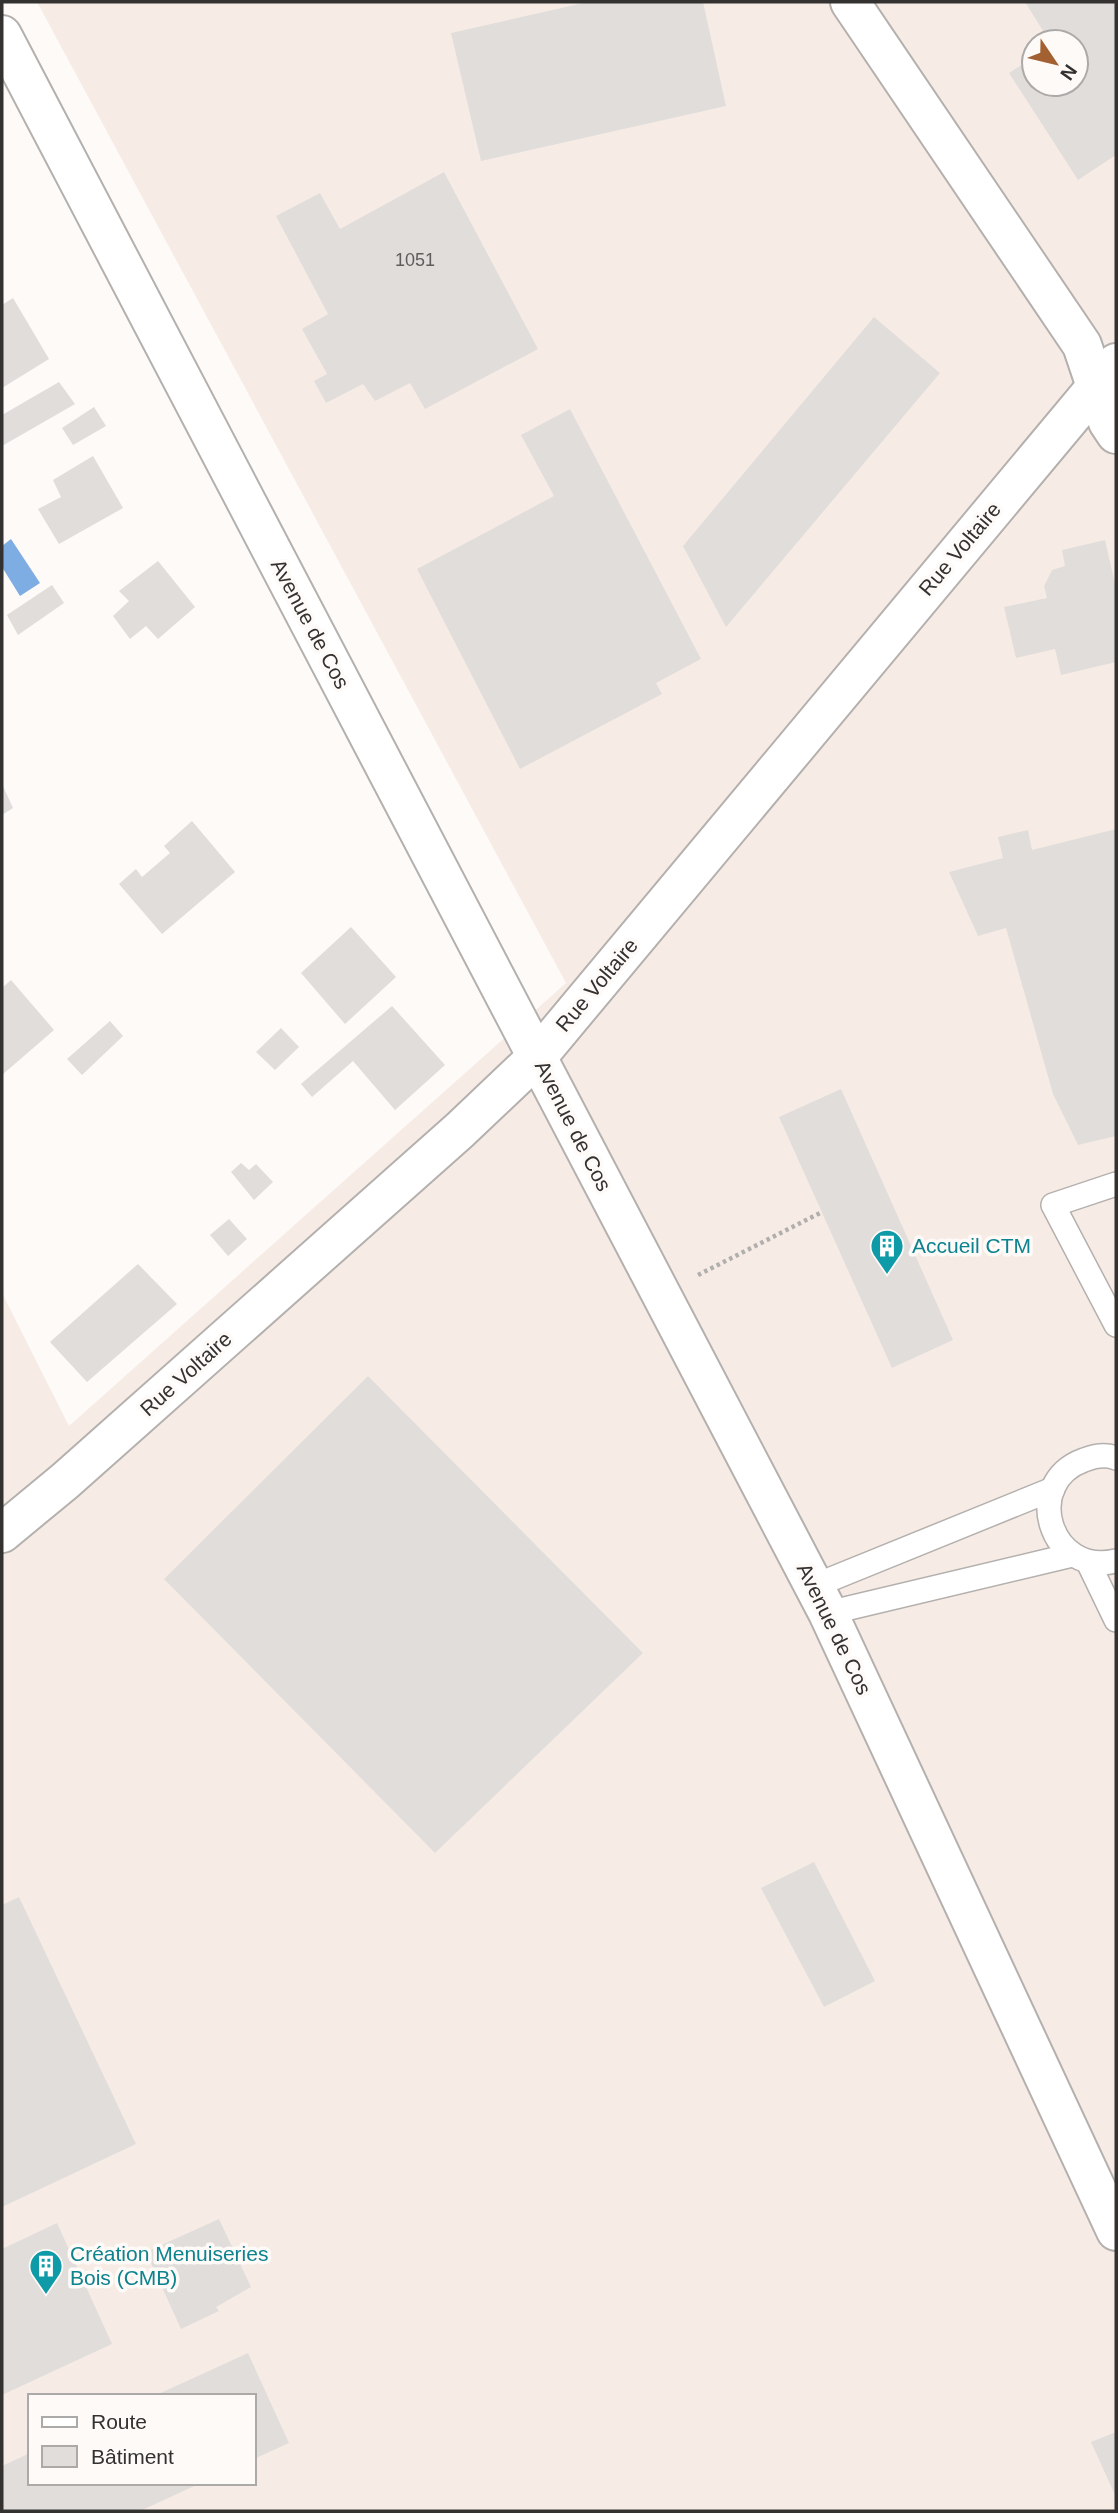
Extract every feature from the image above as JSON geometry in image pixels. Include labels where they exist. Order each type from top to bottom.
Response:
[{"type":"street","points":[[850,2],[1082,345],[1106,375],[1108,422],[1116,434]]},
{"type":"street","name":"Avenue de Cos","points":[[2,35],[821,1600],[1116,2231]]},
{"type":"street","name":"Rue Voltaire","points":[[2,1533],[65,1481],[450,1140],[538,1056],[1106,375]]},
{"type":"lane","points":[[1116,1184],[1053,1205],[1116,1325]]},
{"type":"lane","points":[[1116,1458],[1092,1457],[1076,1463],[1062,1474],[1053,1489],[1048,1507],[1051,1525],[1059,1542],[1080,1559],[1116,1620]]},
{"type":"lane","points":[[821,1600],[1053,1489]]},
{"type":"lane","points":[[821,1600],[1080,1559],[1116,1561]]},
{"type":"path","points":[[660,1295],[822,1212]]},
{"type":"shaded area","points":[[37,2],[1116,2],[1116,2511],[2,2511],[2,1293],[69,1426],[566,983]]},
{"type":"water","points":[[11,539],[40,583],[20,596],[2,567],[2,546]]},
{"type":"building","points":[[588,2],[703,2],[726,106],[481,161],[451,33]]},
{"type":"building","points":[[1025,2],[1116,2],[1116,155],[1078,180],[1025,98],[1090,98],[1090,28],[1041,28]]},
{"type":"building","points":[[1020,66],[1020,90],[1009,73]]},
{"type":"building","points":[[444,172],[538,349],[425,409],[410,383],[375,401],[363,384],[326,403],[314,381],[327,374],[302,329],[328,314],[276,216],[320,193],[340,229]]},
{"type":"building","points":[[13,298],[49,359],[2,388],[2,305]]},
{"type":"building","points":[[874,317],[940,373],[726,627],[683,546]]},
{"type":"building","points":[[59,382],[75,404],[2,446],[2,415]]},
{"type":"building","points":[[94,407],[106,426],[73,445],[62,428]]},
{"type":"building","points":[[570,409],[701,659],[656,683],[662,694],[520,769],[417,569],[554,496],[521,435]]},
{"type":"building","points":[[93,456],[123,508],[59,544],[38,509],[61,497],[53,480]]},
{"type":"building","points":[[1105,540],[1116,588],[1116,662],[1061,675],[1055,649],[1016,658],[1004,607],[1047,598],[1044,586],[1052,570],[1065,566],[1062,550]]},
{"type":"building","points":[[158,561],[195,607],[158,639],[146,626],[130,639],[113,616],[129,601],[119,591]]},
{"type":"building","points":[[52,585],[64,603],[18,635],[7,615]]},
{"type":"building","points":[[2,784],[13,808],[2,815]]},
{"type":"building","points":[[192,821],[235,872],[162,934],[119,884],[136,869],[142,877],[170,853],[164,846]]},
{"type":"building","points":[[1116,829],[1116,1136],[1078,1145],[1053,1094],[1006,928],[978,936],[949,872],[1003,858],[998,837],[1028,830],[1032,850]]},
{"type":"building","points":[[351,927],[396,977],[345,1024],[301,973]]},
{"type":"building","points":[[11,980],[54,1030],[2,1075],[2,988]]},
{"type":"building","points":[[392,1006],[445,1065],[395,1110],[353,1061],[312,1097],[301,1084]]},
{"type":"building","points":[[110,1021],[123,1036],[82,1075],[67,1059]]},
{"type":"building","points":[[281,1028],[299,1047],[275,1070],[256,1052]]},
{"type":"building","name":"Accueil CTM","points":[[841,1089],[953,1340],[892,1368],[779,1117]]},
{"type":"building","points":[[241,1163],[249,1170],[256,1164],[273,1182],[254,1200],[231,1172]]},
{"type":"building","points":[[229,1219],[247,1239],[228,1256],[210,1235]]},
{"type":"building","points":[[138,1264],[177,1304],[87,1382],[50,1342]]},
{"type":"building","points":[[368,1376],[643,1653],[435,1853],[164,1579]]},
{"type":"building","points":[[814,1862],[875,1981],[824,2007],[761,1888]]},
{"type":"building","points":[[19,1897],[136,2144],[2,2207],[2,1905]]},
{"type":"building","points":[[219,2219],[251,2287],[216,2307],[219,2311],[181,2329],[146,2252]]},
{"type":"building","name":"Création Menuiseries Bois (CMB)","points":[[57,2223],[112,2344],[2,2395],[2,2249]]},
{"type":"building","points":[[248,2353],[289,2443],[256,2458],[256,2394],[158,2394]]},
{"type":"building","points":[[1116,2432],[1116,2497],[1091,2442]]},
{"type":"building","points":[[28,2454],[28,2485],[197,2485],[140,2511],[2,2511],[2,2466]]},
{"type":"place","name":"Accueil CTM","points":[[887,1276]]},
{"type":"place","name":"Création Menuiseries Bois (CMB)","points":[[46,2296]]}]
